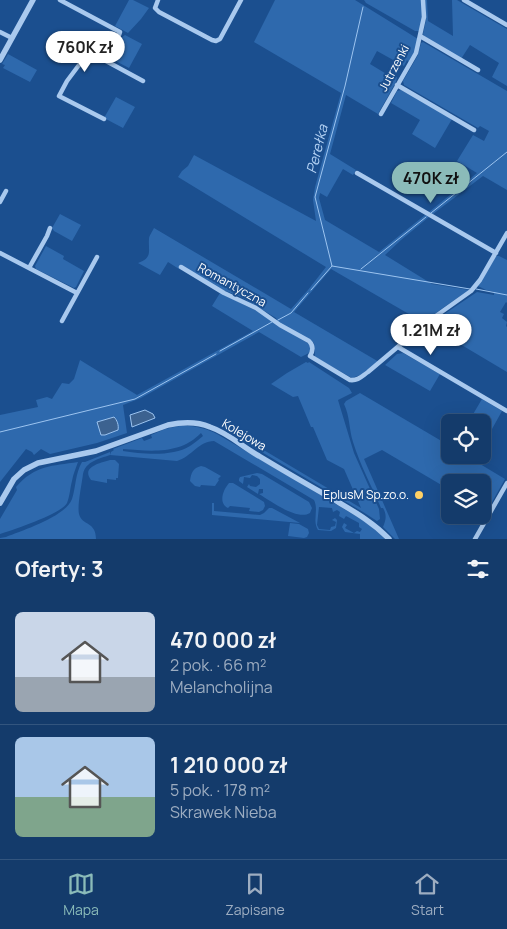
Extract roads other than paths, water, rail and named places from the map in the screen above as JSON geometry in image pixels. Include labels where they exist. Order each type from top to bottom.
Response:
[{"type":"street","points":[[0,60],[33,0]]},
{"type":"street","points":[[60,0],[120,32],[120,35],[76,68],[59,96],[104,119]]},
{"type":"street","points":[[157,2],[155,8],[159,12],[216,41],[219,40],[241,0]]},
{"type":"street","name":"Jutrzenki","points":[[381,114],[416,53],[424,17],[423,0]]},
{"type":"street","points":[[464,0],[507,25]]},
{"type":"street","points":[[0,32],[12,38]]},
{"type":"street","points":[[420,36],[478,70]]},
{"type":"street","points":[[93,54],[143,81]]},
{"type":"street","points":[[397,85],[474,130]]},
{"type":"street","points":[[357,172],[496,253]]},
{"type":"street","points":[[0,202],[6,191]]},
{"type":"street","points":[[29,268],[50,228]]},
{"type":"street","points":[[507,233],[480,280],[471,291],[426,323],[398,347],[507,412]]},
{"type":"street","points":[[0,253],[77,293]]},
{"type":"street","points":[[62,320],[97,256]]},
{"type":"street","name":"Romantyczna","points":[[181,267],[224,293],[256,308],[280,325],[309,341],[312,346],[310,356],[350,380],[358,379],[398,347]]},
{"type":"street","name":"Kolejowa","points":[[0,503],[14,479],[24,470],[38,462],[96,451],[168,425],[196,423],[220,431],[258,456],[360,515],[389,539]]},
{"type":"street","points":[[475,539],[507,483]]},
{"type":"waterway","name":"Perełka","points":[[311,290],[332,266],[315,197],[345,86],[363,7]]},
{"type":"waterway","points":[[431,213],[507,152]]},
{"type":"waterway","points":[[361,269],[426,217]]},
{"type":"waterway","points":[[332,266],[470,289]]},
{"type":"waterway","points":[[476,289],[507,295]]},
{"type":"waterway","name":"Perełka","points":[[278,320],[291,313],[308,293]]},
{"type":"waterway","name":"Perełka","points":[[220,351],[272,322]]},
{"type":"waterway","name":"Perełka","points":[[0,432],[135,399],[216,354]]},
{"type":"place","name":"EplusM Sp.zo.o.","points":[[419,495]]}]
